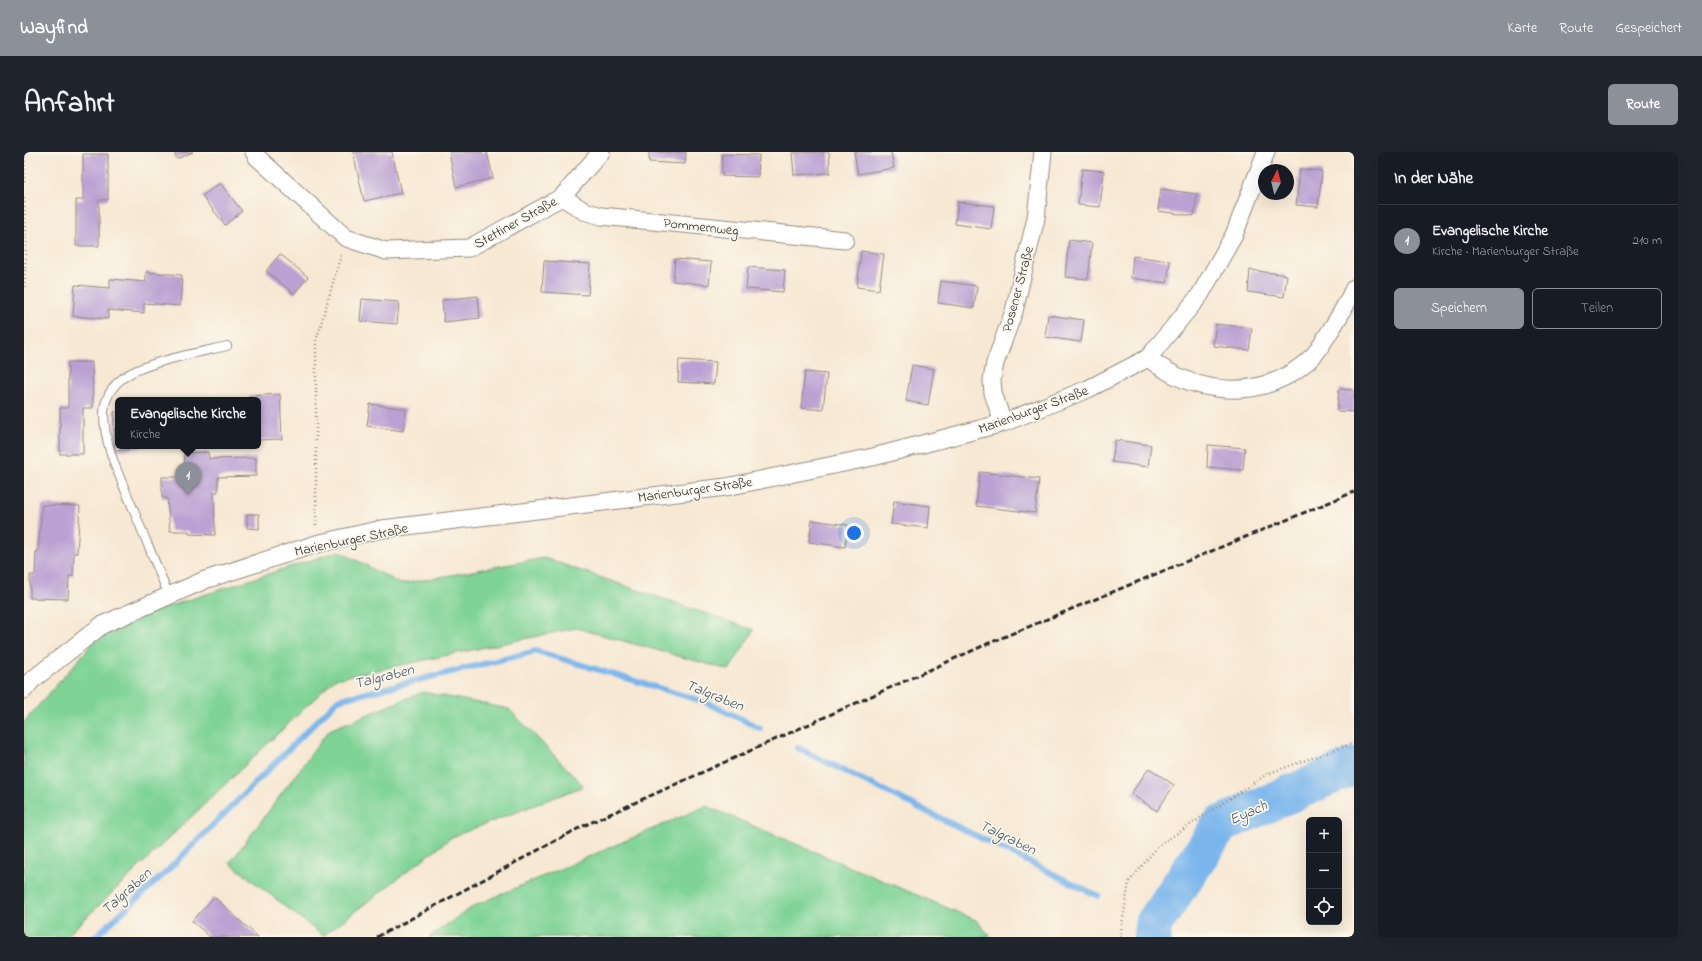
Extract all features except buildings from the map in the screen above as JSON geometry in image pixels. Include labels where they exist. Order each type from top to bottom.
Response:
[{"type":"street","name":"Stettiner Straße","points":[[254,152],[257,157],[346,238],[386,252],[469,248],[562,197],[601,152]]},
{"type":"street","name":"Posener Straße","points":[[1003,423],[993,393],[992,380],[995,363],[1014,310],[1036,218],[1043,152]]},
{"type":"street","name":"Marienburger Straße","points":[[24,690],[32,681],[102,625],[205,580],[316,544],[382,529],[726,487],[873,457],[1003,423],[1088,389],[1148,358],[1200,295],[1234,236],[1266,152]]},
{"type":"street","name":"Pommernweg","points":[[562,197],[584,211],[601,216],[845,240]]},
{"type":"street","points":[[1148,358],[1165,371],[1199,386],[1233,390],[1262,387],[1294,373],[1314,355],[1347,304],[1354,288]]},
{"type":"lane","points":[[169,596],[119,476],[106,437],[104,412],[108,393],[123,378],[135,371],[179,357],[227,346]]},
{"type":"path","points":[[24,182],[25,152]]},
{"type":"path","points":[[24,198],[26,243],[24,290]]},
{"type":"path","points":[[316,544],[316,341],[346,238]]},
{"type":"path","points":[[1120,937],[1129,882],[1158,846],[1267,774],[1354,743]]},
{"type":"green space","points":[[339,551],[401,584],[544,558],[754,630],[729,670],[576,628],[335,679],[66,937],[24,937],[24,722],[108,626]]},
{"type":"green space","points":[[423,692],[509,709],[584,786],[452,837],[323,936],[230,863],[329,730]]},
{"type":"green space","points":[[706,806],[976,920],[991,937],[429,937],[474,906]]},
{"type":"waterway","name":"Talgraben","points":[[95,937],[162,876],[338,700],[536,651],[705,702],[760,728]]},
{"type":"waterway","name":"Talgraben","points":[[798,748],[1098,896]]},
{"type":"waterway","name":"Eyach","points":[[1152,937],[1153,925],[1221,824],[1354,766]]},
{"type":"railway","points":[[377,937],[581,827],[987,644],[1354,492]]},
{"type":"place","name":"Evangelische Kirche","points":[[188,495]]}]
